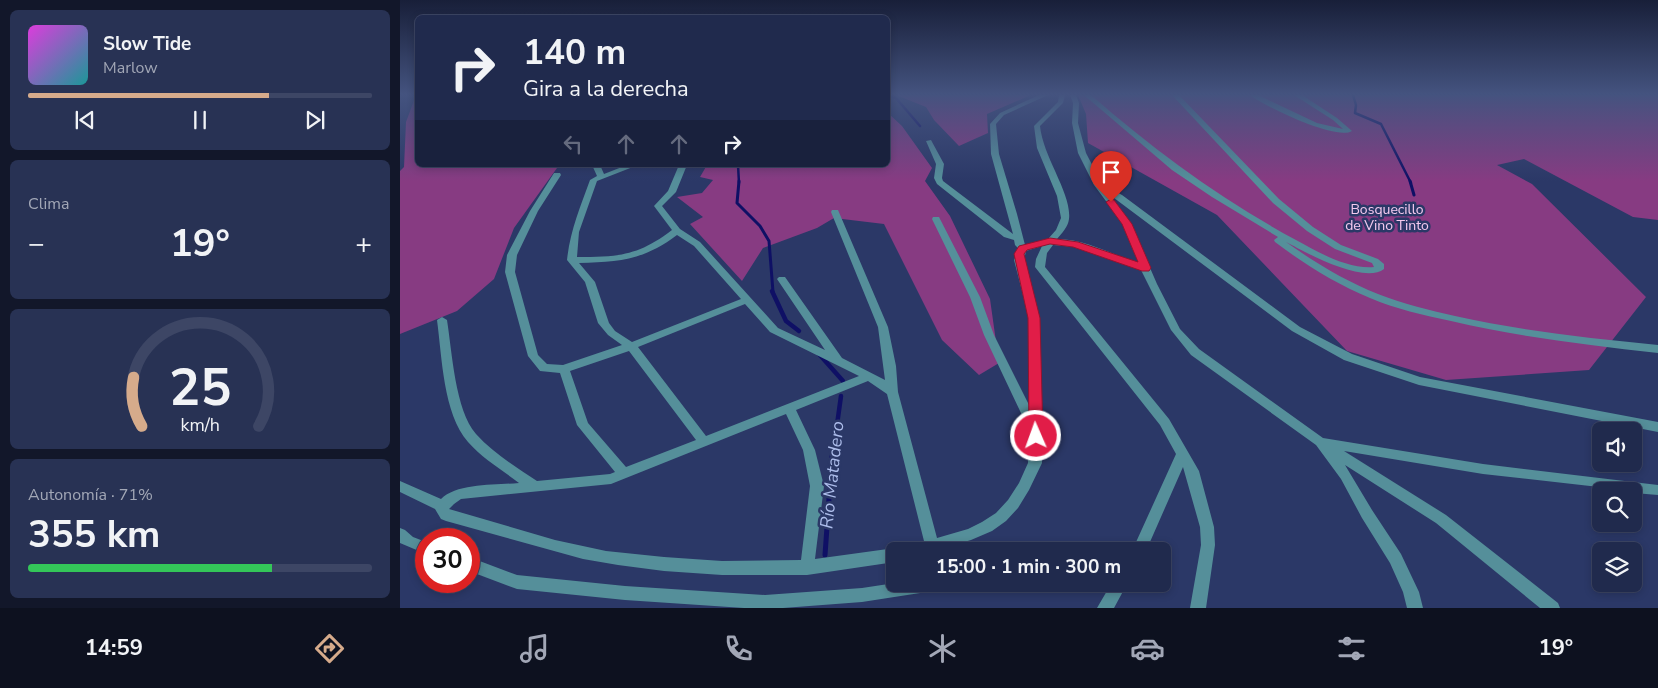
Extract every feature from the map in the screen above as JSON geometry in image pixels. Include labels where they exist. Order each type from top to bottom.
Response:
[{"type":"street","points":[[944,542],[971,535],[993,524],[1027,484],[1035,463],[1034,318],[1019,260],[1021,243],[1018,229],[992,142],[994,123]]},
{"type":"street","points":[[1039,123],[1038,138],[1064,211],[1062,225],[1040,256],[1040,268],[1165,422],[1192,470],[1207,527],[1208,545],[1198,608]]},
{"type":"street","points":[[1075,123],[1079,145],[1098,186],[1127,224],[1176,330],[1195,352],[1320,442],[1440,519],[1552,608]]},
{"type":"street","points":[[1120,123],[1176,168],[1274,232],[1325,258],[1353,268],[1373,272],[1379,269],[1380,266],[1375,261],[1338,247],[1310,229],[1276,202],[1200,123]]},
{"type":"street","points":[[1314,123],[1342,132],[1349,130],[1341,123]]},
{"type":"street","points":[[929,141],[940,164],[938,178],[940,182],[1021,243],[1050,241],[1074,245],[1146,268]]},
{"type":"street","points":[[597,167],[601,176]]},
{"type":"street","points":[[628,167],[594,180],[576,230],[572,260],[590,282],[599,316],[606,327],[614,338],[631,346],[704,442]]},
{"type":"street","points":[[682,167],[672,192],[658,206],[677,231],[697,244],[774,330],[869,376],[882,383],[892,392]]},
{"type":"street","points":[[556,175],[534,211],[512,255],[510,272],[533,356],[544,368],[564,369],[631,346],[746,300]]},
{"type":"street","points":[[1098,186],[1120,196],[1296,329],[1348,357],[1419,381],[1658,427]]},
{"type":"street","points":[[835,212],[884,327],[892,392],[931,542]]},
{"type":"street","points":[[936,219],[975,297],[989,335],[1036,432]]},
{"type":"street","points":[[572,260],[597,260],[634,255],[650,249],[677,231]]},
{"type":"street","points":[[1274,232],[1284,245],[1312,265],[1367,293],[1396,305],[1478,324],[1550,337],[1658,349]]},
{"type":"street","points":[[782,279],[839,362]]},
{"type":"street","points":[[442,320],[452,389],[459,416],[466,431],[487,452],[534,486]]},
{"type":"street","points":[[564,369],[583,425],[624,474]]},
{"type":"street","points":[[869,376],[611,479],[460,494],[448,500],[443,506],[443,513],[480,522],[571,550],[614,559],[711,568],[807,568],[886,557]]},
{"type":"street","points":[[789,408],[809,450],[817,486],[807,568]]},
{"type":"street","points":[[1320,442],[1483,469],[1658,490]]},
{"type":"street","points":[[1320,442],[1346,475],[1367,514],[1396,559],[1411,592],[1415,608]]},
{"type":"street","points":[[1143,542],[1183,454]]},
{"type":"street","points":[[400,486],[443,506]]},
{"type":"street","points":[[400,534],[408,541],[415,544]]},
{"type":"street","points":[[480,568],[517,582],[625,593],[779,604],[886,591]]},
{"type":"street","points":[[1105,608],[1114,592]]},
{"type":"green space","points":[[406,123],[415,123],[415,167],[561,167],[557,168],[514,228],[494,279],[457,311],[400,334],[400,171],[404,167]]},
{"type":"green space","points":[[890,123],[899,123],[932,168],[925,181],[950,216],[990,299],[999,363],[979,375],[942,340],[884,224],[834,218],[817,228],[763,248],[742,281],[690,224],[703,217],[677,197],[702,193],[713,180],[700,177],[706,167],[890,167]]},
{"type":"green space","points":[[937,123],[987,123],[988,133],[959,146]]},
{"type":"green space","name":"Bosquecillo de Vino Tinto","points":[[1087,123],[1658,123],[1658,220],[1633,217],[1524,159],[1497,165],[1532,184],[1646,297],[1589,370],[1446,380],[1347,351],[1217,215],[1088,143]]},
{"type":"waterway","points":[[1380,123],[1410,181]]},
{"type":"waterway","name":"Río Matadero","points":[[738,167],[739,182]]},
{"type":"waterway","points":[[1410,181],[1414,195]]},
{"type":"waterway","name":"Río Matadero","points":[[739,182],[737,203],[760,226],[769,241],[773,292]]},
{"type":"waterway","name":"Río Matadero","points":[[772,291],[786,321],[799,331]]},
{"type":"waterway","name":"Río Matadero","points":[[819,354],[843,381]]},
{"type":"waterway","name":"Río Matadero","points":[[836,432],[841,396]]},
{"type":"waterway","name":"Río Matadero","points":[[825,555],[832,457],[836,430]]},
{"type":"route","points":[[1036,436],[1034,318],[1019,254],[1023,248],[1050,241],[1074,245],[1146,268],[1127,224],[1111,202]]}]
